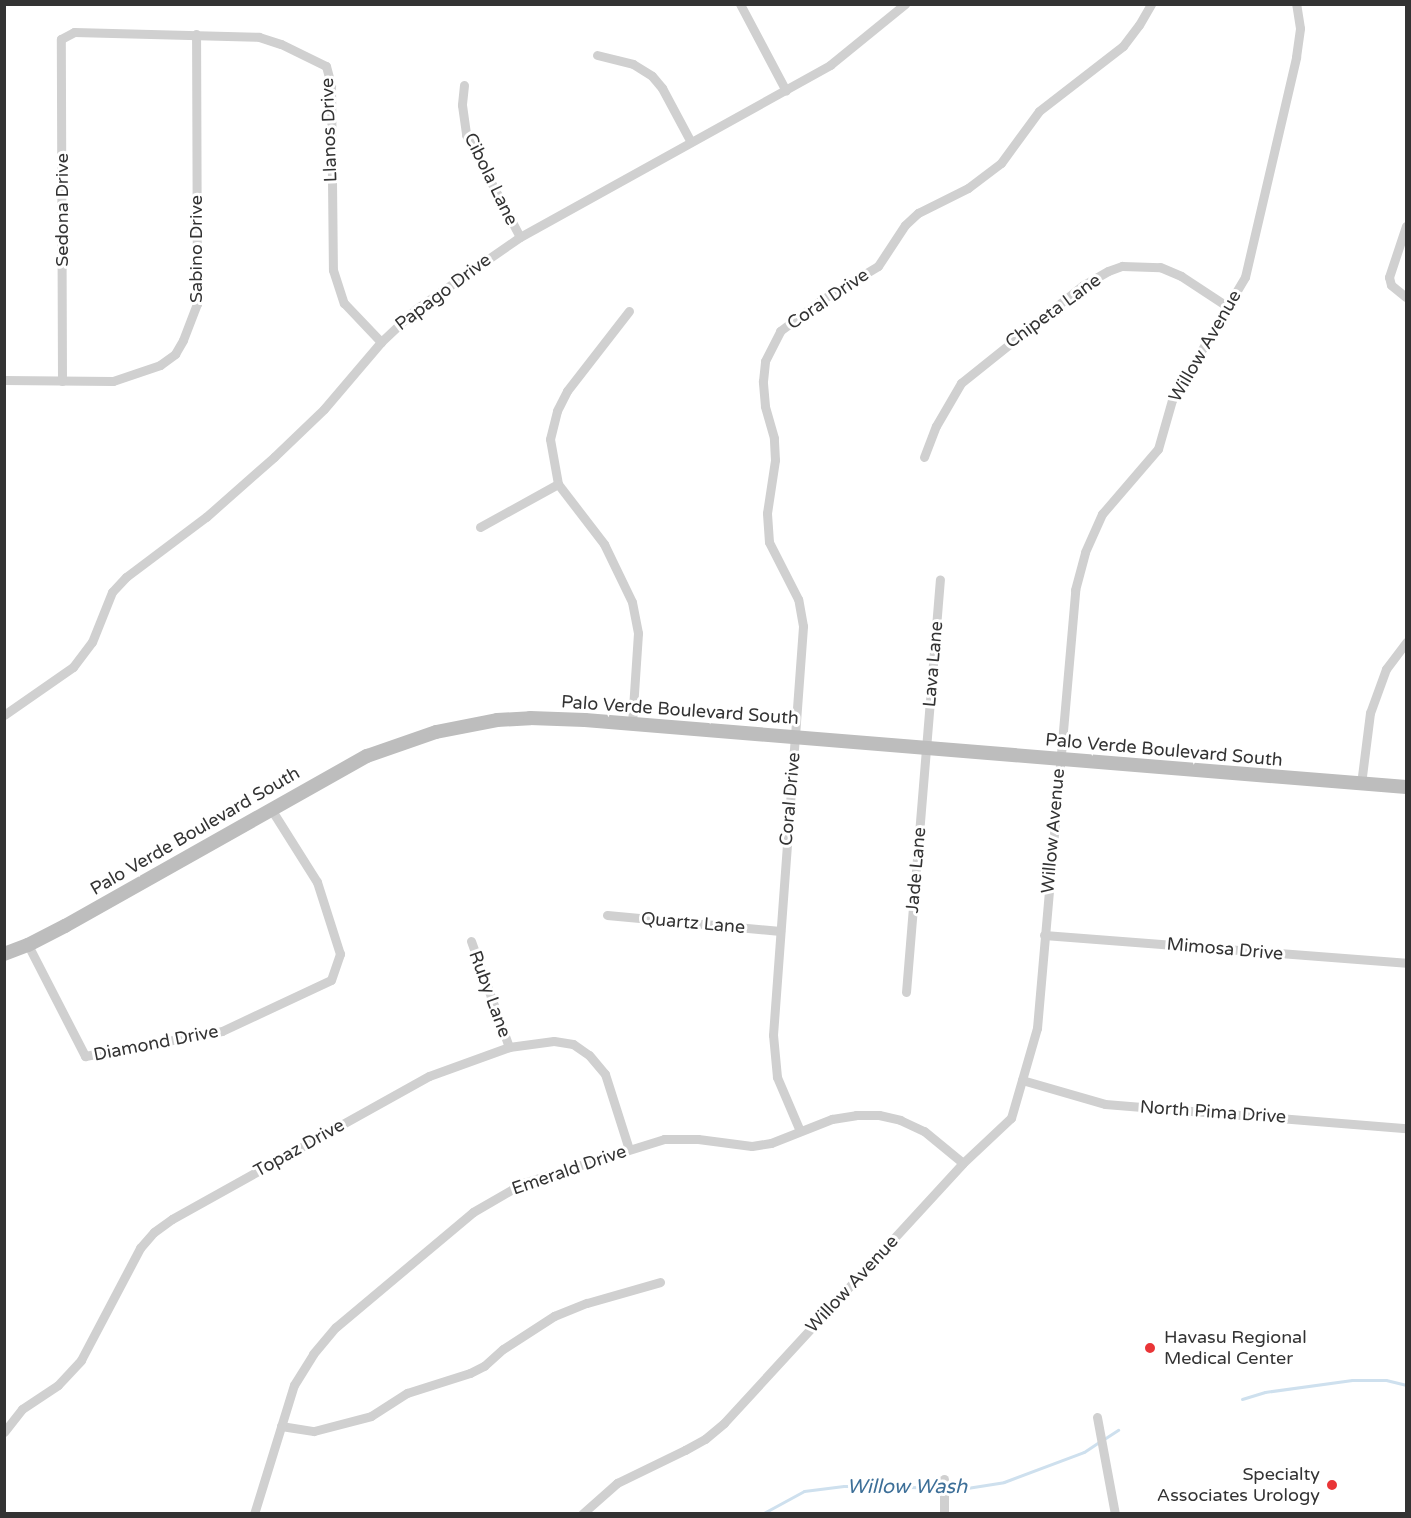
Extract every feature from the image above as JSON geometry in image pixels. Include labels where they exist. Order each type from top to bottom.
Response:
[{"type":"main road","name":"Palo Verde Boulevard South","points":[[4,954],[28,945],[367,756],[407,741],[467,724],[530,718],[632,724],[1407,787]]},
{"type":"street","points":[[740,4],[786,91]]},
{"type":"street","name":"Papago Drive","points":[[4,715],[73,667],[92,642],[112,592],[126,577],[206,517],[274,457],[324,409],[381,342],[416,309],[520,237],[830,65],[905,4]]},
{"type":"street","name":"Coral Drive","points":[[800,1131],[777,1077],[774,1056],[780,931],[803,626],[798,598],[769,542],[767,513],[775,460],[774,438],[765,406],[763,381],[765,361],[780,331],[822,299],[878,266],[905,225],[918,213],[968,188],[1001,164],[1040,111],[1123,46],[1139,25],[1150,4]]},
{"type":"street","name":"Willow Avenue","points":[[582,1514],[617,1483],[640,1470],[686,1450],[705,1439],[724,1423],[963,1163],[1011,1118],[1037,1028],[1075,590],[1085,552],[1102,514],[1158,449],[1172,400],[1245,278],[1296,57],[1300,28],[1296,4]]},
{"type":"street","name":"Llanos Drive","points":[[62,39],[74,32],[258,37],[281,44],[326,66],[331,85],[333,270],[344,303],[381,342]]},
{"type":"street","name":"Sabino Drive","points":[[4,380],[113,381],[160,365],[175,354],[195,317],[197,304],[196,34]]},
{"type":"street","name":"Sedona Drive","points":[[62,39],[62,381]]},
{"type":"street","points":[[597,55],[633,64],[652,76],[662,88],[691,142]]},
{"type":"street","name":"Cibola Lane","points":[[464,85],[462,105],[466,135],[520,237]]},
{"type":"street","points":[[1407,226],[1389,276],[1391,285],[1407,297]]},
{"type":"street","name":"Chipeta Lane","points":[[924,457],[936,426],[961,383],[1082,286],[1108,271],[1122,266],[1160,267],[1181,276],[1228,307]]},
{"type":"street","points":[[629,311],[574,381],[557,411],[550,440],[558,484],[604,544],[632,602],[638,633],[632,724]]},
{"type":"street","points":[[480,527],[558,484]]},
{"type":"street","name":"Lava Lane","points":[[926,749],[940,579]]},
{"type":"street","points":[[1361,784],[1370,713],[1386,669],[1407,642]]},
{"type":"street","name":"Jade Lane","points":[[906,992],[926,749]]},
{"type":"street","name":"Diamond Drive","points":[[28,945],[85,1056],[222,1031],[332,980],[340,954],[317,882],[271,810]]},
{"type":"street","name":"Quartz Lane","points":[[607,915],[780,931]]},
{"type":"street","name":"Mimosa Drive","points":[[1044,934],[1407,963]]},
{"type":"street","name":"Ruby Lane","points":[[471,941],[509,1047]]},
{"type":"street","name":"Topaz Drive","points":[[4,1432],[22,1409],[58,1385],[81,1360],[140,1248],[154,1232],[172,1218],[429,1076],[509,1047],[554,1041],[573,1044],[589,1055],[605,1074],[629,1149]]},
{"type":"street","name":"North Pima Drive","points":[[1022,1080],[1105,1104],[1407,1128]]},
{"type":"street","name":"Emerald Drive","points":[[254,1514],[294,1385],[313,1354],[336,1327],[473,1212],[524,1183],[629,1149],[681,1137],[752,1146],[771,1143],[832,1119],[879,1115],[900,1120],[924,1131],[963,1163]]},
{"type":"street","points":[[281,1426],[314,1431],[371,1416],[407,1393],[471,1373],[484,1366],[503,1349],[554,1316],[587,1303],[660,1282]]},
{"type":"street","points":[[1097,1417],[1101,1449],[1115,1514]]},
{"type":"street","points":[[944,1479],[944,1514]]},
{"type":"waterway","name":"Willow Wash","points":[[1242,1399],[1265,1392],[1352,1380],[1386,1380],[1406,1385]]},
{"type":"waterway","name":"Willow Wash","points":[[1104,1439],[1118,1430]]},
{"type":"waterway","name":"Willow Wash","points":[[762,1514],[804,1491],[844,1486],[967,1488],[1004,1482],[1084,1452],[1099,1442]]},
{"type":"place","name":"Havasu Regional Medical Center","points":[[1150,1348]]},
{"type":"place","name":"Specialty Associates Urology","points":[[1332,1485]]}]
